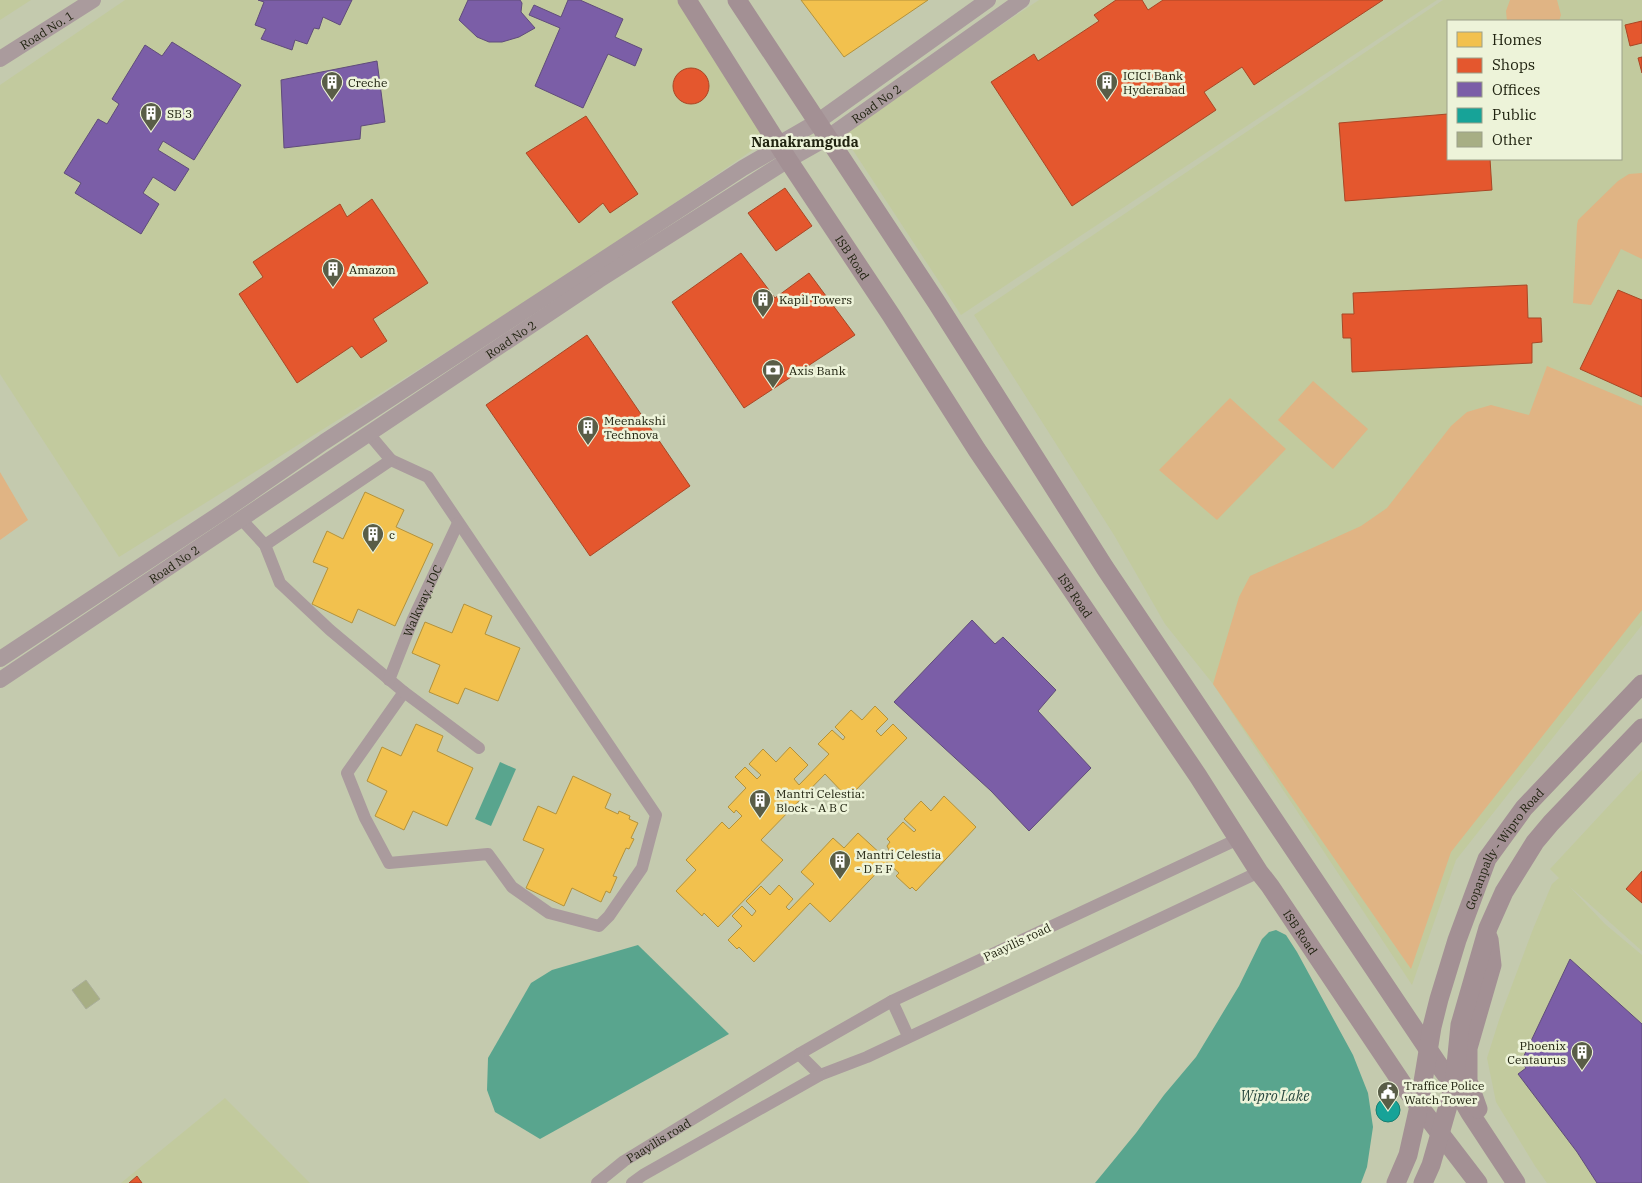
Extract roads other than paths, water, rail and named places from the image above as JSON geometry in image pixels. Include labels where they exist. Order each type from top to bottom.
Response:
[{"type":"main road","name":"ISB Road","points":[[687,0],[977,450],[1198,776],[1259,872],[1394,1071],[1478,1183]]},
{"type":"main road","points":[[736,0],[937,303],[1105,568],[1454,1085],[1516,1183]]},
{"type":"main road","name":"Gopanpally - Wipro Road","points":[[1396,1183],[1408,1155],[1420,1106],[1428,1048],[1440,994],[1457,940],[1487,859],[1524,808],[1642,684]]},
{"type":"main road","name":"Gopanpally - Wipro Road","points":[[1423,1183],[1432,1165],[1454,1085],[1460,1025],[1488,928],[1504,892],[1535,842],[1642,728]]},
{"type":"main road","points":[[1488,928],[1492,965],[1468,1048],[1468,1081],[1495,1152]]},
{"type":"main road","points":[[1387,1183],[1398,1152],[1406,1112],[1394,1071]]},
{"type":"street","name":"Road No. 1","points":[[0,59],[93,0]]},
{"type":"street","name":"Road No 2","points":[[822,130],[988,0]]},
{"type":"street","name":"Road No 2","points":[[0,680],[599,280],[784,152],[822,130],[1022,0]]},
{"type":"street","name":"Road No 2","points":[[0,659],[224,512],[332,437],[735,173],[772,151],[784,152]]},
{"type":"street","points":[[369,434],[391,460],[428,477],[656,815],[642,868],[609,916],[598,926],[549,913],[512,887],[488,854],[389,863],[365,818],[347,773],[404,692]]},
{"type":"street","points":[[265,546],[391,460]]},
{"type":"street","points":[[241,519],[265,546],[280,583],[330,630],[389,680],[480,748]]},
{"type":"street","name":"Walkway, JOC","points":[[389,680],[413,619],[458,523]]},
{"type":"street","name":"Paayilis road","points":[[597,1183],[624,1161],[799,1054],[892,1001],[1238,839]]},
{"type":"street","name":"Paayilis road","points":[[632,1183],[820,1075],[867,1057],[1259,872]]},
{"type":"street","points":[[892,1001],[908,1036]]},
{"type":"street","points":[[799,1054],[820,1075]]},
{"type":"water","points":[[500,762],[516,769],[491,826],[475,819]]},
{"type":"water","name":"Wipro Lake","points":[[1276,930],[1286,935],[1297,952],[1353,1055],[1368,1093],[1373,1127],[1367,1167],[1361,1183],[1095,1183],[1196,1057],[1239,986],[1262,939],[1269,932]]},
{"type":"water","points":[[638,945],[729,1034],[540,1139],[495,1112],[487,1090],[488,1058],[531,983],[552,970]]},
{"type":"place","name":"Creche","points":[[332,101]]},
{"type":"place","name":"ICICI Bank Hyderabad","points":[[1107,101]]},
{"type":"place","name":"SB 3","points":[[151,132]]},
{"type":"place","name":"Amazon","points":[[333,288]]},
{"type":"place","name":"Kapil Towers","points":[[763,318]]},
{"type":"place","name":"Axis Bank","points":[[773,389]]},
{"type":"place","name":"Meenakshi Technova","points":[[588,446]]},
{"type":"place","name":"c","points":[[373,553]]},
{"type":"place","name":"Mantri Celestia: Block - A B C","points":[[760,819]]},
{"type":"place","name":"Mantri Celestia - D E F","points":[[840,880]]},
{"type":"place","name":"Phoenix Centaurus","points":[[1582,1071]]},
{"type":"place","name":"Traffice Police Watch Tower","points":[[1388,1111]]},
{"type":"district","name":"Nanakramguda","points":[[805,142]]}]
